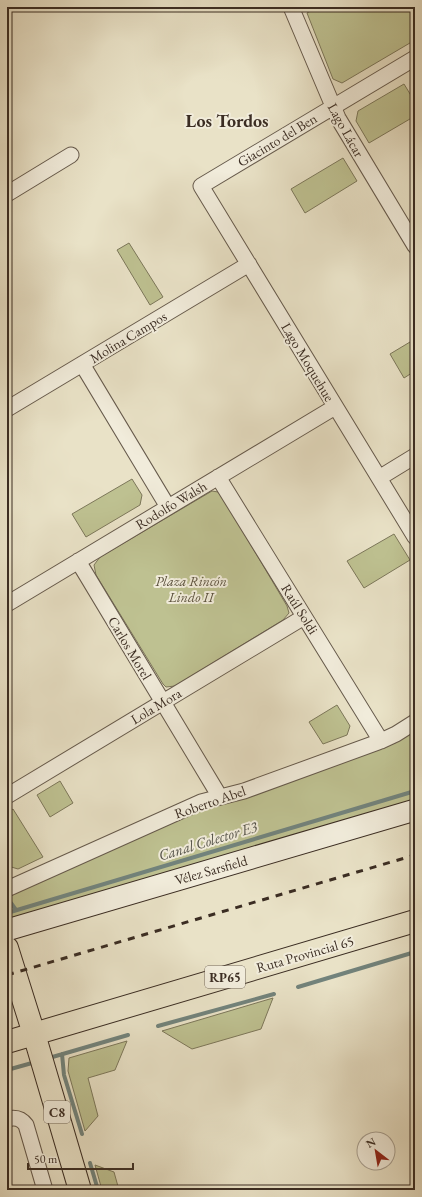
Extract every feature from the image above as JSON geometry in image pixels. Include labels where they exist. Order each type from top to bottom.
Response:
[{"type":"main road","name":"Ruta Provincial 65","points":[[34,1034],[415,921]]},
{"type":"main road","points":[[7,948],[34,1034]]},
{"type":"main road","name":"RP65","points":[[7,1042],[34,1034]]},
{"type":"main road","name":"C8","points":[[34,1034],[80,1190]]},
{"type":"street","name":"Lago Lácar","points":[[291,7],[332,107],[415,246]]},
{"type":"street","name":"Giacinto del Ben","points":[[201,186],[415,58]]},
{"type":"street","points":[[7,194],[71,155]]},
{"type":"street","name":"Lago Moquehue","points":[[201,186],[415,537]]},
{"type":"street","name":"Molina Campos","points":[[7,409],[249,264]]},
{"type":"street","points":[[82,364],[168,507]]},
{"type":"street","name":"Rodolfo Walsh","points":[[7,604],[335,407]]},
{"type":"street","points":[[379,478],[415,456]]},
{"type":"street","name":"Raúl Soldi","points":[[218,477],[381,741]]},
{"type":"street","name":"Carlos Morel","points":[[78,561],[220,797]]},
{"type":"street","name":"Lola Mora","points":[[7,796],[304,617]]},
{"type":"street","name":"Roberto Abel","points":[[7,889],[195,805],[244,791],[381,741],[391,737],[415,722]]},
{"type":"street","name":"Vélez Sarsfield","points":[[7,930],[415,810]]},
{"type":"street","points":[[14,1119],[23,1122],[28,1129],[46,1190]]},
{"type":"green space","points":[[318,7],[415,7],[415,40],[342,83],[333,79],[307,13]]},
{"type":"green space","points":[[404,84],[415,102],[415,116],[369,143],[356,121],[358,111]]},
{"type":"green space","points":[[343,158],[357,181],[305,213],[291,189]]},
{"type":"green space","points":[[129,243],[163,297],[150,305],[117,250]]},
{"type":"green space","points":[[415,339],[415,371],[404,378],[390,354]]},
{"type":"green space","points":[[132,479],[142,495],[140,505],[86,537],[72,514]]},
{"type":"green space","name":"Plaza Rincón Lindo II","points":[[212,491],[218,492],[222,496],[287,606],[289,613],[283,620],[175,686],[166,687],[96,575],[94,565],[100,557]]},
{"type":"green space","points":[[394,534],[410,560],[364,588],[347,561]]},
{"type":"green space","points":[[337,705],[350,726],[347,735],[323,744],[309,722]]},
{"type":"green space","points":[[415,731],[415,801],[7,921],[7,896],[206,808],[228,802],[395,743]]},
{"type":"green space","points":[[60,781],[73,803],[50,817],[37,795]]},
{"type":"green space","points":[[13,809],[43,857],[18,869],[7,865],[7,813]]},
{"type":"green space","points":[[273,998],[261,1029],[192,1049],[162,1031]]},
{"type":"green space","points":[[127,1041],[115,1070],[88,1078],[98,1116],[85,1131],[68,1071],[69,1058]]},
{"type":"green space","points":[[95,1165],[114,1172],[119,1190],[102,1190]]},
{"type":"waterway","name":"Canal Colector E3","points":[[7,913],[415,791]]},
{"type":"waterway","points":[[11,903],[16,910]]},
{"type":"waterway","points":[[298,987],[415,952]]},
{"type":"waterway","points":[[158,1026],[274,994]]},
{"type":"waterway","points":[[49,1058],[128,1035]]},
{"type":"waterway","points":[[62,1054],[64,1075],[82,1134]]},
{"type":"waterway","points":[[7,1070],[32,1063]]},
{"type":"waterway","points":[[90,1163],[98,1190]]},
{"type":"railway","points":[[7,975],[415,855]]},
{"type":"district","name":"Los Tordos","points":[[227,121]]}]
